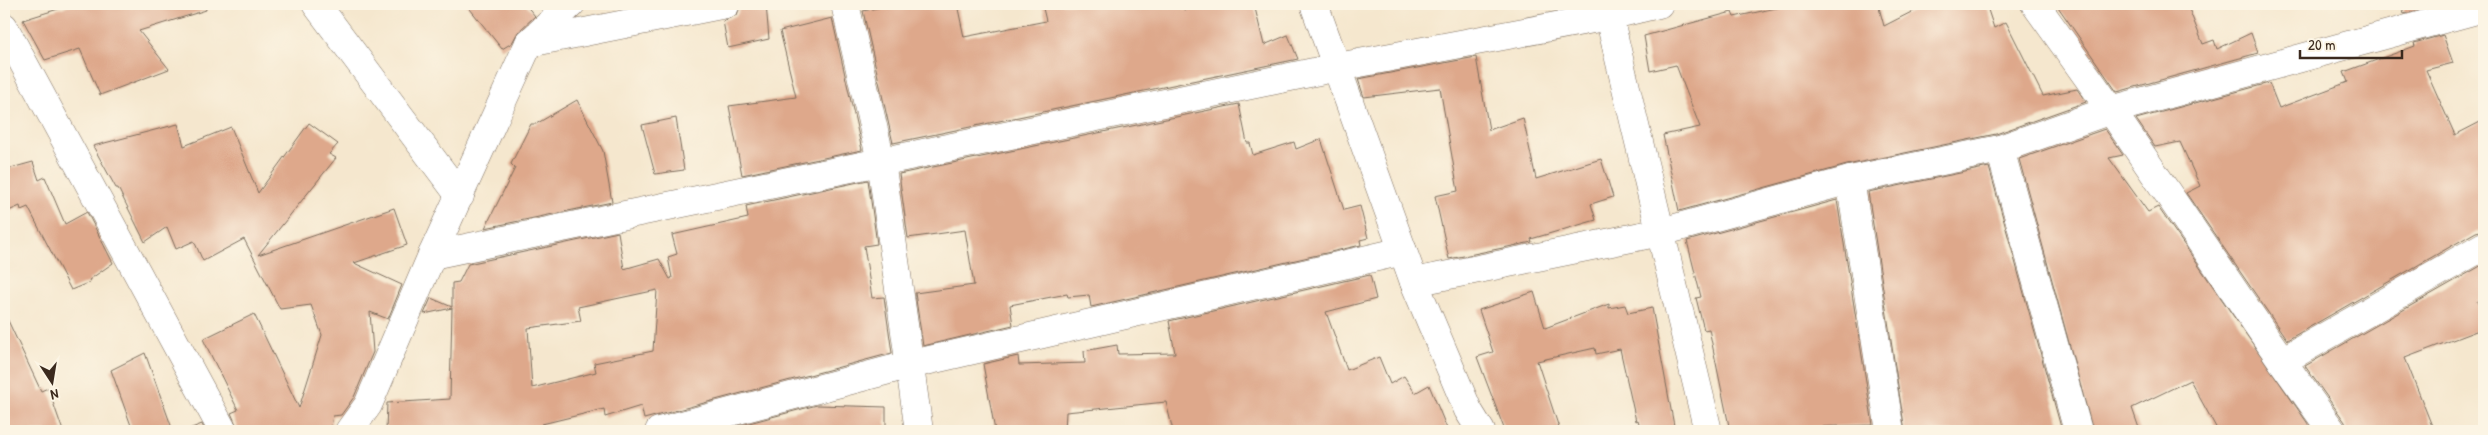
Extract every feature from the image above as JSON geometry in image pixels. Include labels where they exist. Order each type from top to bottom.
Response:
[{"type":"street","points":[[316,4],[460,196]]},
{"type":"street","points":[[350,431],[368,405],[432,255],[529,43],[571,4]]},
{"type":"street","points":[[529,43],[726,4]]},
{"type":"street","points":[[845,4],[881,161],[908,365],[919,431]]},
{"type":"street","points":[[1314,4],[1414,282],[1468,410],[1481,431]]},
{"type":"street","points":[[432,255],[1338,68],[1608,10],[1659,4]]},
{"type":"street","points":[[2035,4],[2111,110],[2332,431]]},
{"type":"street","points":[[1414,282],[1661,232],[1850,180],[2000,149],[2111,110],[2484,8]]},
{"type":"street","points":[[1608,10],[1708,431]]},
{"type":"street","points":[[4,27],[223,431]]},
{"type":"street","points":[[2000,149],[2078,431]]},
{"type":"street","points":[[1850,180],[1890,431]]},
{"type":"street","points":[[2282,361],[2484,246]]},
{"type":"street","points":[[659,431],[908,365],[1403,251]]},
{"type":"building","points":[[74,4],[205,4],[206,10],[139,31],[169,69],[100,95],[80,49],[45,60],[23,20]]},
{"type":"building","points":[[466,4],[525,4],[535,16],[518,32],[512,43],[502,49]]},
{"type":"building","points":[[741,4],[766,4],[769,39],[728,48],[723,21],[737,15]]},
{"type":"building","points":[[895,4],[957,4],[964,37],[1046,21],[1042,4],[1182,4],[1184,10],[1218,4],[1254,4],[1264,45],[1288,35],[1298,59],[893,143],[863,11]]},
{"type":"building","points":[[1795,4],[1878,4],[1884,26],[1927,4],[1986,4],[1994,28],[2006,22],[2043,96],[2077,89],[2086,102],[1996,134],[1847,165],[1679,211],[1663,135],[1700,127],[1676,65],[1650,71],[1644,36],[1732,12],[1734,17]]},
{"type":"building","points":[[2056,4],[2187,4],[2203,44],[2214,40],[2217,49],[2251,33],[2258,53],[2117,92]]},
{"type":"building","points":[[2401,4],[2433,4],[2433,6],[2404,14]]},
{"type":"building","points":[[832,18],[862,150],[742,175],[729,106],[796,97],[780,31]]},
{"type":"building","points":[[2443,35],[2453,63],[2426,70],[2455,135],[2484,120],[2484,230],[2476,232],[2287,340],[2186,193],[2200,186],[2180,142],[2155,147],[2136,119],[2269,83],[2279,108],[2348,82],[2344,72],[2415,46],[2414,43]]},
{"type":"building","points":[[1476,57],[1489,130],[1523,118],[1536,179],[1601,159],[1613,197],[1591,204],[1596,220],[1531,239],[1532,242],[1449,259],[1435,196],[1458,191],[1440,88],[1364,97],[1358,79]]},
{"type":"building","points":[[577,100],[603,151],[612,202],[485,228],[515,168],[511,164],[531,124],[536,124]]},
{"type":"building","points":[[1239,104],[1247,143],[1250,143],[1253,155],[1294,142],[1296,149],[1321,139],[1344,210],[1360,206],[1368,238],[1360,240],[1361,245],[1091,307],[1089,295],[1068,297],[1067,294],[1010,305],[1013,325],[923,346],[915,293],[974,285],[965,230],[908,238],[899,174]]},
{"type":"building","points":[[676,118],[684,170],[655,174],[642,125]]},
{"type":"building","points":[[309,123],[338,144],[329,154],[336,158],[258,255],[394,208],[407,245],[354,263],[402,285],[388,319],[370,312],[373,352],[354,397],[341,415],[333,416],[330,431],[239,431],[231,413],[238,410],[203,339],[254,314],[299,408],[322,335],[311,305],[280,309],[244,239],[203,261],[194,241],[176,249],[167,227],[145,242],[118,188],[116,188],[93,146],[178,124],[184,146],[231,127],[258,193]]},
{"type":"building","points":[[2105,129],[2123,155],[2109,158],[2148,212],[2158,207],[2313,431],[2218,431],[2190,380],[2132,408],[2140,431],[2093,431],[2019,159]]},
{"type":"building","points":[[33,162],[39,180],[45,177],[65,224],[87,212],[113,263],[89,280],[90,282],[71,290],[28,207],[21,210],[20,206],[4,213],[4,170]]},
{"type":"building","points":[[1989,167],[2062,431],[1905,431],[1868,192]]},
{"type":"building","points":[[868,180],[877,244],[864,246],[872,298],[884,297],[892,353],[644,419],[641,406],[605,417],[604,409],[542,424],[544,431],[386,431],[387,403],[450,399],[452,308],[424,314],[431,298],[452,307],[452,283],[459,282],[468,264],[618,232],[624,269],[659,259],[670,279],[672,278],[668,257],[677,254],[672,235],[748,218],[746,206]],"holes":[[[657,290],[653,351],[594,363],[596,372],[532,388],[528,328],[581,321],[578,307]]]},
{"type":"building","points":[[1837,200],[1873,425],[1808,427],[1809,431],[1730,431],[1709,329],[1704,330],[1696,298],[1701,297],[1687,241]]},
{"type":"building","points":[[2484,264],[2484,297],[2477,301],[2484,318],[2484,328],[2405,358],[2434,431],[2347,431],[2345,422],[2305,366]]},
{"type":"building","points":[[1370,275],[1376,299],[1326,312],[1347,370],[1379,357],[1390,384],[1404,376],[1415,393],[1429,385],[1448,431],[1173,431],[1166,402],[1066,412],[1065,431],[995,431],[983,364],[1018,356],[1019,365],[1085,363],[1084,351],[1117,345],[1118,354],[1175,353],[1169,321]]},
{"type":"building","points":[[1534,292],[1545,328],[1609,304],[1609,308],[1625,305],[1628,313],[1652,308],[1675,431],[1641,431],[1638,420],[1636,421],[1620,349],[1596,354],[1595,348],[1537,361],[1560,431],[1505,431],[1477,357],[1493,352],[1479,310]]},
{"type":"building","points":[[4,312],[41,391],[48,388],[63,431],[4,431]]},
{"type":"building","points":[[145,353],[173,431],[133,431],[111,370]]},
{"type":"building","points":[[817,405],[886,407],[886,431],[719,431]]},
{"type":"building","points":[[202,424],[205,431],[189,431],[189,429]]}]
